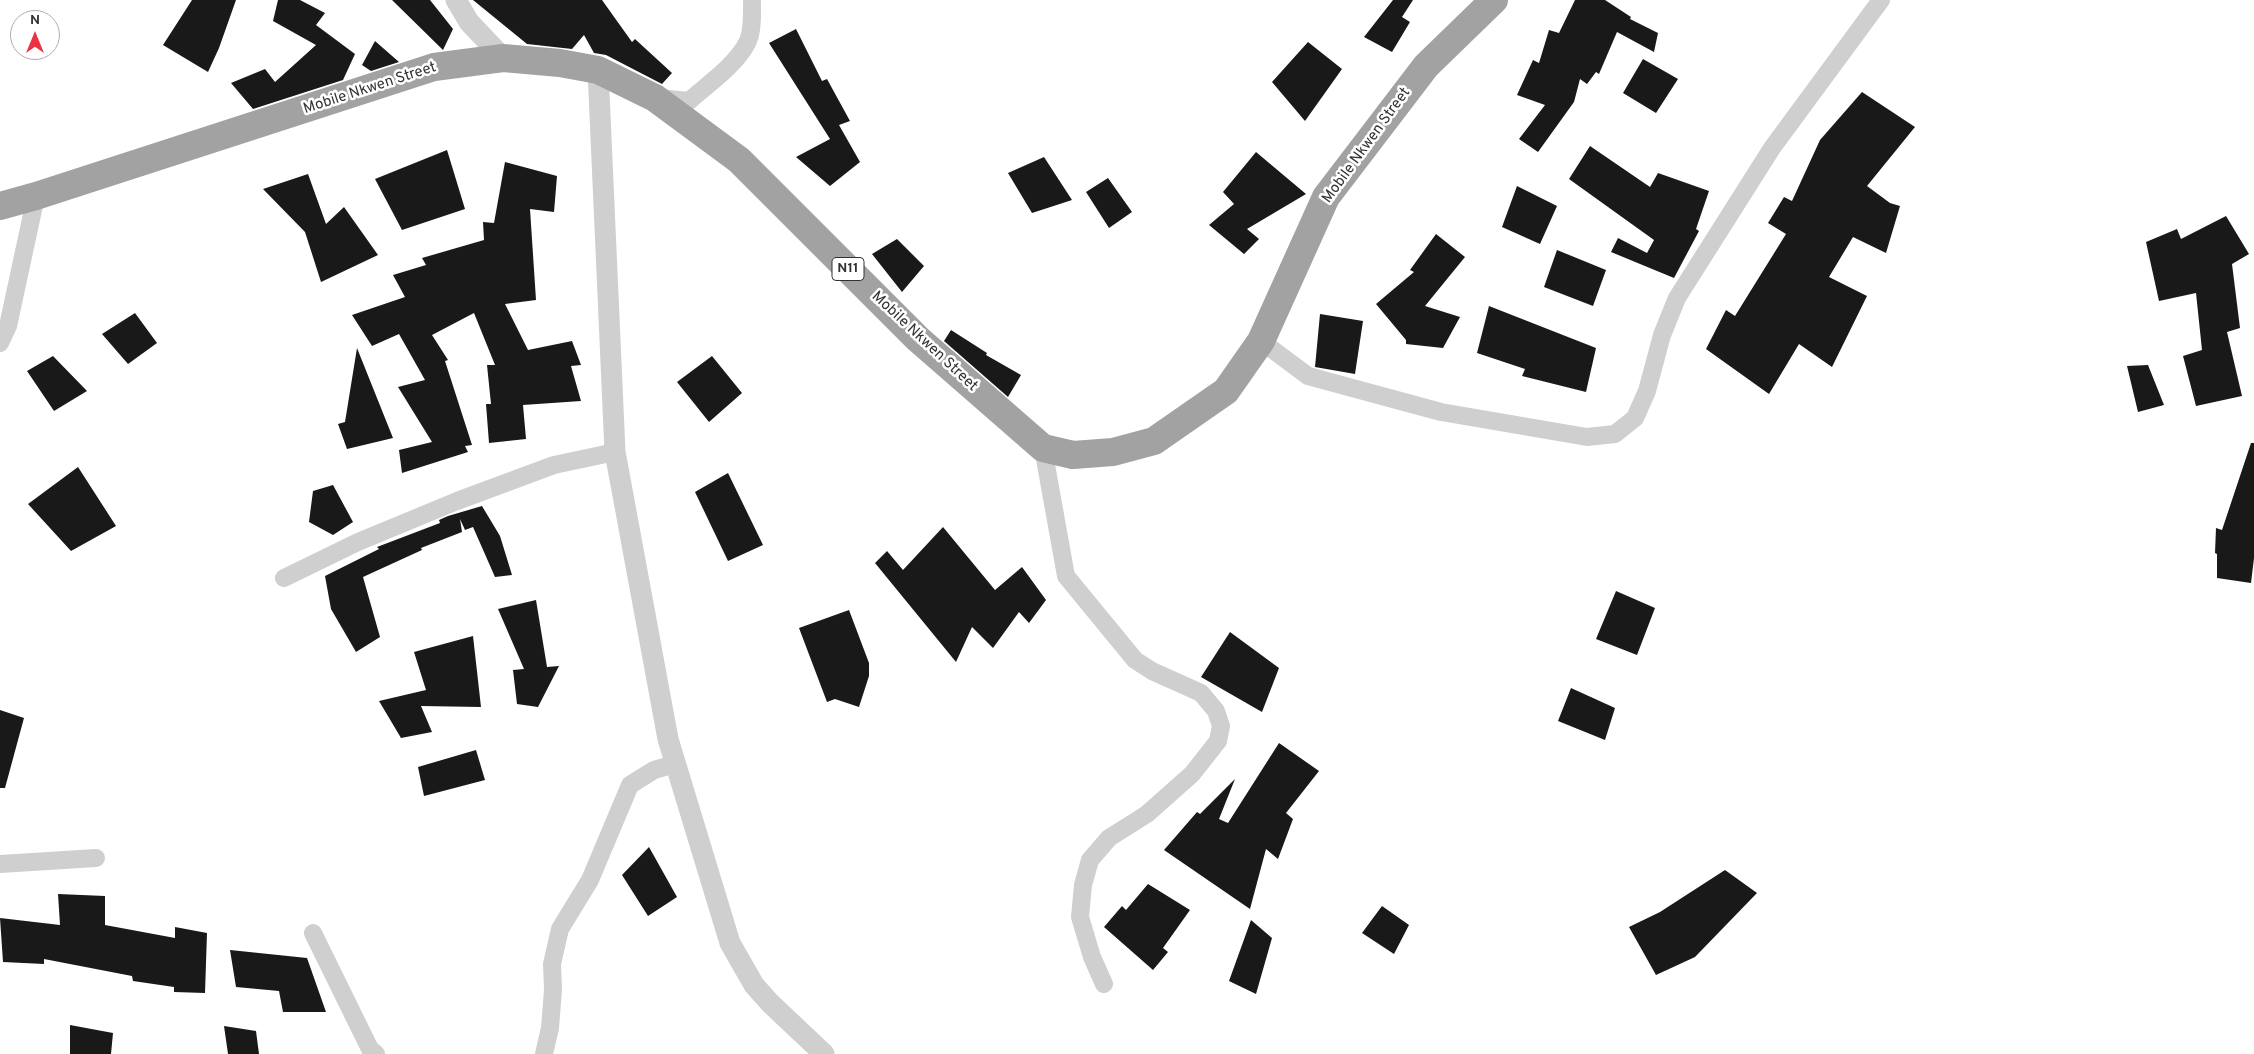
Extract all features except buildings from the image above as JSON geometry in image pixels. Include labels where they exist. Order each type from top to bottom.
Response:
[{"type":"highway","name":"Mobile Nkwen Street","points":[[0,206],[434,67],[503,58],[560,63],[598,70],[655,98],[739,160],[918,339],[1043,448],[1074,456],[1114,452],[1154,441],[1226,391],[1261,341],[1326,197],[1426,66],[1494,0]]},
{"type":"street","points":[[456,0],[469,22],[503,58]]},
{"type":"street","points":[[655,98],[689,101],[728,66],[748,42],[752,0]]},
{"type":"street","points":[[1261,341],[1308,376],[1431,409],[1587,437],[1615,434],[1635,418],[1647,391],[1662,335],[1677,298],[1772,148],[1881,0]]},
{"type":"street","points":[[598,70],[615,452],[668,739],[730,943],[754,985],[770,1003],[824,1054]]},
{"type":"street","points":[[0,344],[8,326],[36,196]]},
{"type":"street","points":[[1043,448],[1066,576],[1135,660],[1152,671],[1201,693],[1216,711],[1221,726],[1218,741],[1192,774],[1147,814],[1109,838],[1090,860],[1082,885],[1080,918],[1092,957],[1104,984]]},
{"type":"street","points":[[284,578],[358,542],[457,501],[554,465],[615,452]]},
{"type":"street","points":[[544,1054],[550,1028],[553,990],[552,964],[560,929],[590,880],[630,785],[654,770],[675,764]]},
{"type":"street","points":[[0,864],[96,858]]},
{"type":"street","points":[[313,933],[370,1049],[376,1054]]}]
